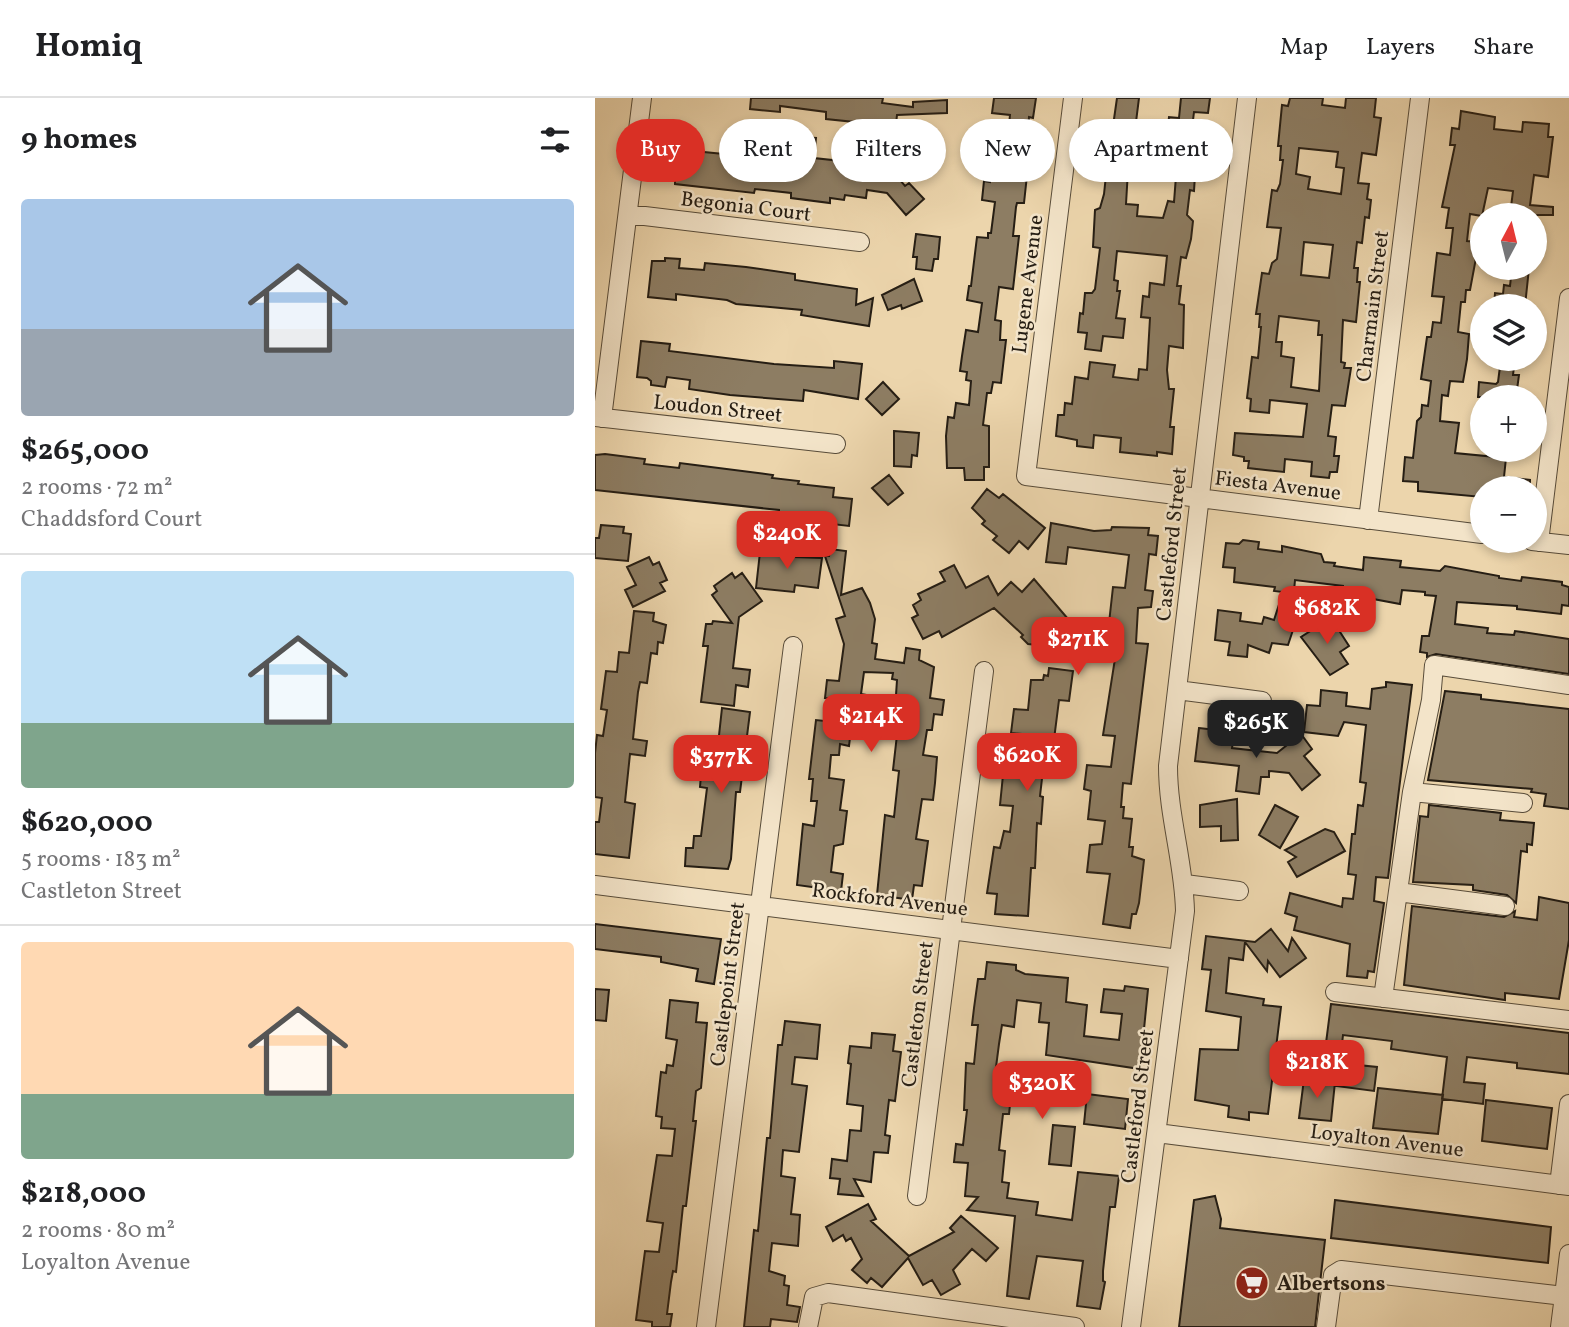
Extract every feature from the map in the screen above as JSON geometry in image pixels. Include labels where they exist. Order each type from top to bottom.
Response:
[{"type":"street","points":[[599,417],[642,98]]},
{"type":"street","name":"Lugene Avenue","points":[[1026,476],[1073,98]]},
{"type":"street","name":"Castleford Street","points":[[1131,1327],[1179,959],[1185,884],[1168,795],[1177,690],[1247,98]]},
{"type":"street","name":"Charmain Street","points":[[1368,520],[1420,98]]},
{"type":"street","name":"Begonia Court","points":[[628,214],[860,242]]},
{"type":"street","points":[[1545,476],[1569,298]]},
{"type":"street","name":"Loudon Street","points":[[599,417],[837,444]]},
{"type":"street","name":"Fiesta Avenue","points":[[1026,476],[1470,533]]},
{"type":"street","points":[[1547,542],[1569,545]]},
{"type":"street","name":"Castlepoint Street","points":[[706,1327],[793,646]]},
{"type":"street","points":[[1383,998],[1412,792],[1431,700],[1434,666],[1569,685]]},
{"type":"street","name":"Castleton Street","points":[[917,1196],[984,671]]},
{"type":"street","points":[[1177,690],[1262,701]]},
{"type":"street","points":[[1412,792],[1523,803]]},
{"type":"street","points":[[1185,884],[1239,891]]},
{"type":"street","name":"Rockford Avenue","points":[[595,885],[1179,959]]},
{"type":"street","points":[[1398,892],[1505,906]]},
{"type":"street","points":[[1335,992],[1569,1020]]},
{"type":"street","points":[[1564,1185],[1569,1104]]},
{"type":"street","name":"Loyalton Avenue","points":[[1157,1133],[1564,1185]]},
{"type":"street","points":[[1564,1320],[1569,1254]]},
{"type":"street","points":[[1325,1327],[1336,1270],[1564,1296]]},
{"type":"street","points":[[808,1327],[814,1297],[828,1293],[1075,1327]]},
{"type":"building","points":[[751,98],[883,98],[882,103],[913,107],[913,102],[947,100],[947,113],[897,115],[897,119],[826,119],[826,112],[780,106],[780,112],[750,109]]},
{"type":"building","points":[[994,98],[1036,98],[1033,118],[1010,119],[1010,115],[992,113]]},
{"type":"building","points":[[1117,98],[1139,98],[1136,119],[1114,119]]},
{"type":"building","points":[[1181,98],[1210,98],[1208,113],[1194,112],[1193,119],[1169,119],[1179,118]]},
{"type":"building","points":[[1290,98],[1323,98],[1322,105],[1345,108],[1346,98],[1376,98],[1374,117],[1381,118],[1376,155],[1362,153],[1358,183],[1369,184],[1367,199],[1371,200],[1369,218],[1365,217],[1362,243],[1357,242],[1354,268],[1358,268],[1357,282],[1360,282],[1356,322],[1343,320],[1341,362],[1345,363],[1344,368],[1351,368],[1345,406],[1332,405],[1328,436],[1336,437],[1334,456],[1339,456],[1337,472],[1330,472],[1329,478],[1311,476],[1312,462],[1285,459],[1284,472],[1248,468],[1249,461],[1233,455],[1235,433],[1303,437],[1307,404],[1270,400],[1269,413],[1250,411],[1251,399],[1247,398],[1252,357],[1258,358],[1261,327],[1260,314],[1256,314],[1262,273],[1269,274],[1272,263],[1277,259],[1281,228],[1267,227],[1272,190],[1277,191],[1280,184],[1283,160],[1280,160],[1281,146],[1278,146],[1282,105],[1288,106]],"holes":[[[1299,148],[1338,152],[1336,167],[1344,168],[1341,194],[1308,189],[1310,177],[1296,174]],[[1304,242],[1333,245],[1329,278],[1301,275]],[[1279,316],[1319,321],[1318,335],[1322,335],[1319,391],[1291,387],[1294,358],[1281,356],[1282,342],[1276,342]]]},
{"type":"building","points":[[1461,111],[1495,117],[1494,129],[1522,132],[1523,122],[1549,124],[1548,137],[1553,137],[1548,177],[1534,175],[1530,203],[1512,203],[1513,191],[1488,188],[1485,203],[1470,203],[1467,241],[1470,241],[1472,280],[1470,290],[1466,290],[1465,302],[1461,302],[1458,332],[1469,334],[1467,359],[1463,382],[1450,381],[1448,396],[1442,395],[1440,421],[1459,423],[1455,453],[1470,454],[1470,462],[1506,462],[1504,476],[1470,476],[1470,496],[1418,491],[1418,482],[1403,481],[1405,457],[1413,458],[1417,421],[1421,417],[1422,405],[1428,406],[1431,381],[1421,379],[1427,337],[1431,337],[1433,322],[1441,323],[1444,297],[1432,296],[1437,253],[1450,255],[1453,228],[1446,228],[1449,208],[1442,207],[1455,145],[1450,145],[1452,128],[1459,129]]},
{"type":"building","points":[[705,152],[719,154],[719,182],[817,182],[817,158],[831,160],[831,182],[902,182],[905,186],[909,183],[924,199],[906,215],[887,193],[867,190],[866,198],[845,195],[844,200],[830,198],[830,203],[791,198],[791,193],[755,189],[754,193],[675,184],[705,182]]},
{"type":"building","points":[[984,182],[1026,182],[1024,203],[1017,203],[1016,207],[1013,236],[1019,236],[1013,289],[999,287],[995,320],[1001,321],[1000,340],[1006,340],[1001,383],[993,382],[991,393],[987,393],[983,425],[989,426],[989,467],[984,467],[984,480],[965,480],[964,468],[947,468],[946,436],[948,417],[954,418],[956,403],[969,405],[971,381],[966,380],[967,372],[960,371],[966,330],[978,332],[982,303],[967,300],[977,237],[988,238],[988,233],[991,233],[995,202],[982,200]]},
{"type":"building","points":[[1105,182],[1127,182],[1126,204],[1138,205],[1137,216],[1163,218],[1168,201],[1174,202],[1176,182],[1195,182],[1194,191],[1190,190],[1187,215],[1193,221],[1191,239],[1186,258],[1181,257],[1177,286],[1181,286],[1179,304],[1184,305],[1183,348],[1169,346],[1167,370],[1169,389],[1174,389],[1170,427],[1174,427],[1172,454],[1157,452],[1157,456],[1120,452],[1121,438],[1094,435],[1093,448],[1077,446],[1077,440],[1056,436],[1058,415],[1064,415],[1065,403],[1072,404],[1075,377],[1088,379],[1090,362],[1115,365],[1113,377],[1138,380],[1139,369],[1147,370],[1150,318],[1141,317],[1143,296],[1149,297],[1150,283],[1164,285],[1167,256],[1117,251],[1114,280],[1118,281],[1117,291],[1120,291],[1116,318],[1125,319],[1123,338],[1103,336],[1101,351],[1085,349],[1087,333],[1078,332],[1080,313],[1083,314],[1085,293],[1092,293],[1095,289],[1100,248],[1093,247],[1095,210],[1100,208]]},
{"type":"building","points":[[1547,206],[1553,207],[1553,215],[1547,215]]},
{"type":"building","points":[[916,234],[940,237],[938,259],[934,259],[932,271],[916,269],[917,257],[913,257]]},
{"type":"building","points":[[665,258],[680,259],[679,268],[704,270],[705,263],[746,267],[795,274],[795,280],[857,289],[856,305],[873,298],[869,326],[801,315],[802,310],[736,304],[727,300],[676,294],[676,300],[648,297],[652,261],[665,261]]},
{"type":"building","points":[[914,279],[922,301],[902,309],[901,305],[888,310],[882,295]]},
{"type":"building","points":[[1511,280],[1528,280],[1526,294],[1503,294],[1504,285],[1510,286]]},
{"type":"building","points":[[641,341],[670,344],[669,351],[774,364],[834,368],[834,361],[862,364],[858,399],[804,390],[803,401],[730,395],[689,389],[690,380],[667,377],[665,387],[651,385],[647,378],[637,377]]},
{"type":"building","points":[[1499,371],[1514,371],[1513,375],[1519,375],[1518,385],[1479,385],[1479,382],[1498,382]]},
{"type":"building","points":[[883,382],[899,399],[882,415],[866,399]]},
{"type":"building","points":[[894,431],[919,433],[917,456],[912,455],[911,467],[894,466]]},
{"type":"building","points":[[595,455],[645,459],[644,464],[679,468],[680,463],[773,475],[772,478],[799,481],[798,484],[834,488],[833,497],[852,499],[849,526],[814,522],[815,517],[779,513],[779,510],[595,490]]},
{"type":"building","points":[[889,475],[903,493],[888,505],[872,488]]},
{"type":"building","points":[[987,489],[999,498],[1003,494],[1045,528],[1028,549],[1019,541],[1009,553],[993,540],[997,536],[982,524],[985,521],[972,508]]},
{"type":"building","points":[[1051,523],[1094,531],[1111,530],[1112,527],[1149,528],[1148,535],[1158,536],[1156,555],[1149,554],[1145,590],[1153,591],[1151,607],[1138,608],[1136,643],[1148,644],[1131,784],[1123,783],[1121,807],[1124,807],[1123,818],[1132,819],[1129,847],[1133,847],[1132,856],[1144,860],[1139,903],[1136,914],[1132,914],[1130,928],[1103,924],[1110,874],[1087,872],[1090,845],[1102,844],[1105,821],[1088,819],[1091,791],[1084,789],[1087,765],[1111,767],[1115,736],[1103,735],[1117,646],[1081,642],[1080,649],[1028,644],[1021,637],[1023,635],[994,608],[942,637],[939,631],[923,639],[912,618],[918,615],[913,605],[921,600],[918,594],[945,581],[940,572],[954,565],[966,588],[988,576],[998,595],[1011,582],[1022,592],[1034,579],[1068,619],[1109,623],[1113,587],[1125,588],[1129,555],[1068,547],[1066,564],[1046,562]]},
{"type":"building","points":[[601,525],[624,527],[623,533],[631,534],[628,561],[595,558],[595,538],[599,538]]},
{"type":"building","points":[[1243,540],[1259,542],[1258,549],[1282,552],[1282,546],[1321,554],[1324,562],[1335,563],[1334,566],[1363,570],[1364,557],[1401,561],[1400,567],[1440,571],[1445,566],[1499,578],[1521,581],[1522,577],[1562,582],[1562,585],[1569,587],[1569,606],[1562,605],[1561,614],[1517,609],[1517,606],[1457,602],[1455,624],[1488,628],[1487,633],[1514,635],[1515,631],[1569,639],[1569,674],[1436,654],[1427,657],[1427,653],[1420,652],[1422,636],[1429,636],[1436,596],[1425,595],[1425,592],[1402,590],[1400,604],[1357,596],[1356,603],[1342,602],[1343,586],[1295,580],[1292,613],[1298,615],[1288,645],[1272,643],[1269,653],[1248,645],[1247,657],[1228,655],[1230,642],[1215,640],[1218,610],[1241,613],[1240,621],[1262,624],[1264,617],[1274,620],[1283,592],[1274,591],[1275,587],[1234,582],[1235,568],[1223,567],[1226,543],[1239,544]]},
{"type":"building","points":[[770,547],[795,549],[794,557],[822,558],[818,588],[795,585],[794,592],[756,588],[760,552],[770,553]]},
{"type":"building","points":[[830,549],[846,551],[841,595],[862,588],[870,603],[875,619],[872,643],[877,644],[875,659],[904,663],[906,648],[920,650],[919,660],[934,667],[930,698],[944,700],[942,715],[934,714],[932,730],[927,730],[923,755],[937,757],[933,800],[922,799],[916,839],[928,841],[922,886],[914,885],[912,900],[877,895],[885,815],[894,817],[899,771],[893,770],[898,726],[894,725],[897,680],[892,679],[893,673],[864,672],[861,694],[867,695],[865,714],[859,713],[858,722],[852,721],[849,746],[840,744],[839,755],[831,755],[829,778],[844,780],[840,810],[847,811],[843,844],[834,846],[831,872],[843,874],[841,891],[797,885],[803,824],[814,826],[817,801],[811,801],[813,779],[809,779],[816,720],[834,722],[837,699],[825,698],[827,680],[839,681],[844,644],[836,619],[845,616],[825,556],[829,556]]},
{"type":"building","points":[[649,557],[653,565],[659,562],[667,580],[660,583],[665,591],[633,607],[625,590],[636,585],[627,567]]},
{"type":"building","points":[[732,573],[735,578],[742,573],[762,601],[739,617],[733,668],[750,670],[748,687],[736,685],[734,706],[701,702],[708,646],[703,646],[706,624],[712,624],[713,621],[732,623],[712,595],[717,591],[714,586]]},
{"type":"building","points":[[634,611],[654,613],[653,621],[666,625],[663,643],[658,642],[657,654],[651,653],[647,683],[640,682],[638,692],[633,739],[647,741],[645,756],[630,754],[625,802],[635,804],[629,858],[595,854],[595,822],[599,822],[602,798],[595,797],[595,753],[597,735],[603,736],[607,710],[601,709],[606,671],[617,672],[619,652],[629,653]]},
{"type":"building","points":[[1331,618],[1349,646],[1340,652],[1348,664],[1330,675],[1301,637]]},
{"type":"building","points":[[1049,668],[1073,671],[1069,701],[1059,700],[1050,771],[1043,770],[1041,824],[1037,823],[1035,868],[1031,868],[1028,916],[995,914],[997,894],[987,893],[994,847],[1000,848],[1004,831],[1010,832],[1013,806],[1000,805],[1004,765],[1015,766],[1018,762],[1021,734],[1011,733],[1014,709],[1028,710],[1031,680],[1043,680],[1044,675],[1048,676]]},
{"type":"building","points":[[1386,682],[1412,685],[1388,878],[1376,877],[1374,901],[1384,903],[1374,972],[1368,971],[1367,978],[1347,976],[1350,944],[1294,930],[1297,917],[1285,913],[1290,893],[1342,907],[1343,898],[1353,899],[1356,875],[1348,874],[1352,834],[1355,834],[1358,805],[1363,806],[1366,783],[1360,782],[1366,725],[1344,722],[1338,736],[1304,732],[1307,705],[1320,706],[1321,690],[1347,693],[1346,706],[1370,709],[1372,689],[1386,687]]},
{"type":"building","points":[[1445,691],[1481,695],[1481,699],[1569,709],[1569,809],[1544,806],[1546,794],[1531,792],[1532,789],[1428,780]]},
{"type":"building","points":[[722,708],[750,712],[740,792],[736,792],[731,859],[728,869],[685,866],[686,848],[693,848],[694,836],[701,836],[707,788],[700,787],[701,775],[706,775],[707,766],[714,767],[716,763]]},
{"type":"building","points":[[1199,728],[1225,731],[1224,735],[1234,736],[1232,748],[1277,753],[1301,734],[1312,749],[1304,756],[1320,775],[1302,790],[1289,773],[1269,771],[1269,777],[1261,777],[1259,794],[1236,791],[1239,766],[1195,761]]},
{"type":"building","points":[[1237,799],[1238,840],[1221,841],[1221,826],[1200,827],[1200,805]]},
{"type":"building","points":[[1275,805],[1298,817],[1280,848],[1259,835]]},
{"type":"building","points":[[1429,805],[1501,813],[1500,820],[1534,823],[1532,845],[1527,844],[1527,852],[1521,851],[1516,903],[1507,895],[1473,890],[1473,885],[1413,882],[1420,816],[1428,817]]},
{"type":"building","points":[[1325,829],[1334,832],[1345,851],[1297,877],[1288,862],[1296,857],[1285,850]]},
{"type":"building","points":[[1539,897],[1569,903],[1569,940],[1559,999],[1505,993],[1505,1000],[1404,985],[1412,906],[1504,917],[1515,911],[1514,917],[1537,920]]},
{"type":"building","points":[[595,924],[721,939],[714,984],[696,981],[698,969],[661,962],[661,957],[595,949]]},
{"type":"building","points":[[1271,929],[1288,951],[1292,938],[1306,958],[1280,977],[1268,961],[1267,971],[1245,942],[1243,960],[1229,958],[1226,993],[1264,999],[1263,1005],[1281,1007],[1268,1114],[1249,1112],[1249,1120],[1228,1117],[1229,1106],[1195,1100],[1200,1049],[1238,1050],[1241,1017],[1206,1011],[1211,970],[1202,969],[1206,936],[1255,942]]},
{"type":"building","points":[[987,962],[1016,965],[1016,970],[1025,974],[1068,978],[1066,1002],[1087,1005],[1084,1036],[1119,1040],[1122,1014],[1101,1012],[1104,989],[1124,991],[1125,986],[1148,989],[1140,1069],[1046,1055],[1049,1023],[1039,1022],[1041,1003],[1017,1000],[1014,1027],[1002,1025],[999,1044],[996,1067],[1014,1069],[1009,1114],[1003,1114],[999,1150],[1005,1151],[1002,1182],[1009,1183],[1007,1198],[1038,1202],[1036,1215],[1072,1220],[1078,1172],[1119,1176],[1115,1207],[1110,1207],[1103,1271],[1105,1282],[1100,1309],[1077,1306],[1083,1261],[1037,1256],[1029,1299],[1007,1296],[1015,1216],[967,1210],[978,1197],[965,1196],[968,1163],[954,1162],[956,1144],[963,1145],[967,1110],[964,1110],[966,1063],[974,1064],[978,1025],[972,1025],[978,979],[985,979]]},
{"type":"building","points":[[595,989],[609,990],[606,1021],[595,1020]]},
{"type":"building","points":[[670,1000],[698,1003],[696,1022],[707,1023],[701,1088],[696,1091],[693,1121],[696,1121],[686,1206],[683,1206],[676,1272],[673,1271],[667,1314],[672,1314],[670,1327],[652,1327],[652,1322],[636,1320],[645,1251],[659,1252],[663,1223],[647,1221],[657,1155],[672,1156],[675,1129],[661,1128],[662,1117],[656,1116],[661,1072],[666,1073],[667,1065],[673,1066],[677,1040],[666,1038]]},
{"type":"building","points":[[1331,1004],[1569,1033],[1569,1074],[1517,1068],[1517,1063],[1467,1057],[1464,1082],[1485,1084],[1483,1104],[1442,1099],[1447,1057],[1391,1049],[1392,1041],[1343,1035],[1342,1044],[1326,1043]]},
{"type":"building","points":[[785,1021],[820,1025],[817,1059],[795,1057],[792,1084],[807,1086],[799,1152],[783,1150],[781,1176],[795,1178],[791,1214],[800,1215],[798,1246],[772,1243],[769,1271],[785,1276],[784,1285],[789,1286],[787,1305],[800,1307],[797,1322],[771,1319],[770,1327],[744,1327],[754,1230],[758,1231],[767,1138],[770,1138],[778,1045],[782,1045]]},
{"type":"building","points":[[872,1033],[895,1035],[893,1051],[901,1052],[895,1101],[889,1100],[885,1135],[890,1136],[888,1153],[874,1152],[871,1182],[854,1179],[863,1196],[838,1194],[840,1179],[830,1178],[832,1159],[847,1161],[850,1130],[861,1131],[863,1106],[847,1104],[850,1046],[871,1048]]},
{"type":"building","points":[[1338,1063],[1377,1067],[1374,1091],[1336,1086]]},
{"type":"building","points":[[1304,1079],[1335,1082],[1331,1121],[1299,1118]]},
{"type":"building","points":[[1378,1088],[1443,1095],[1438,1134],[1373,1128]]},
{"type":"building","points":[[1087,1094],[1128,1099],[1125,1129],[1084,1124]]},
{"type":"building","points":[[1486,1100],[1552,1108],[1547,1149],[1482,1141]]},
{"type":"building","points":[[1053,1125],[1075,1127],[1071,1166],[1049,1164]]},
{"type":"building","name":"Albertsons","points":[[1215,1196],[1221,1219],[1220,1228],[1325,1240],[1315,1327],[1179,1327],[1194,1200]]},
{"type":"building","points":[[1335,1200],[1551,1227],[1548,1263],[1331,1238]]},
{"type":"building","points":[[868,1204],[876,1219],[871,1221],[909,1256],[954,1232],[950,1228],[961,1216],[998,1248],[986,1261],[972,1249],[953,1270],[960,1284],[941,1295],[932,1280],[923,1285],[908,1258],[882,1287],[871,1278],[867,1283],[852,1270],[862,1259],[851,1238],[846,1241],[843,1235],[833,1241],[826,1227]]},
{"type":"place","name":"Albertsons","points":[[1252,1283]]}]
